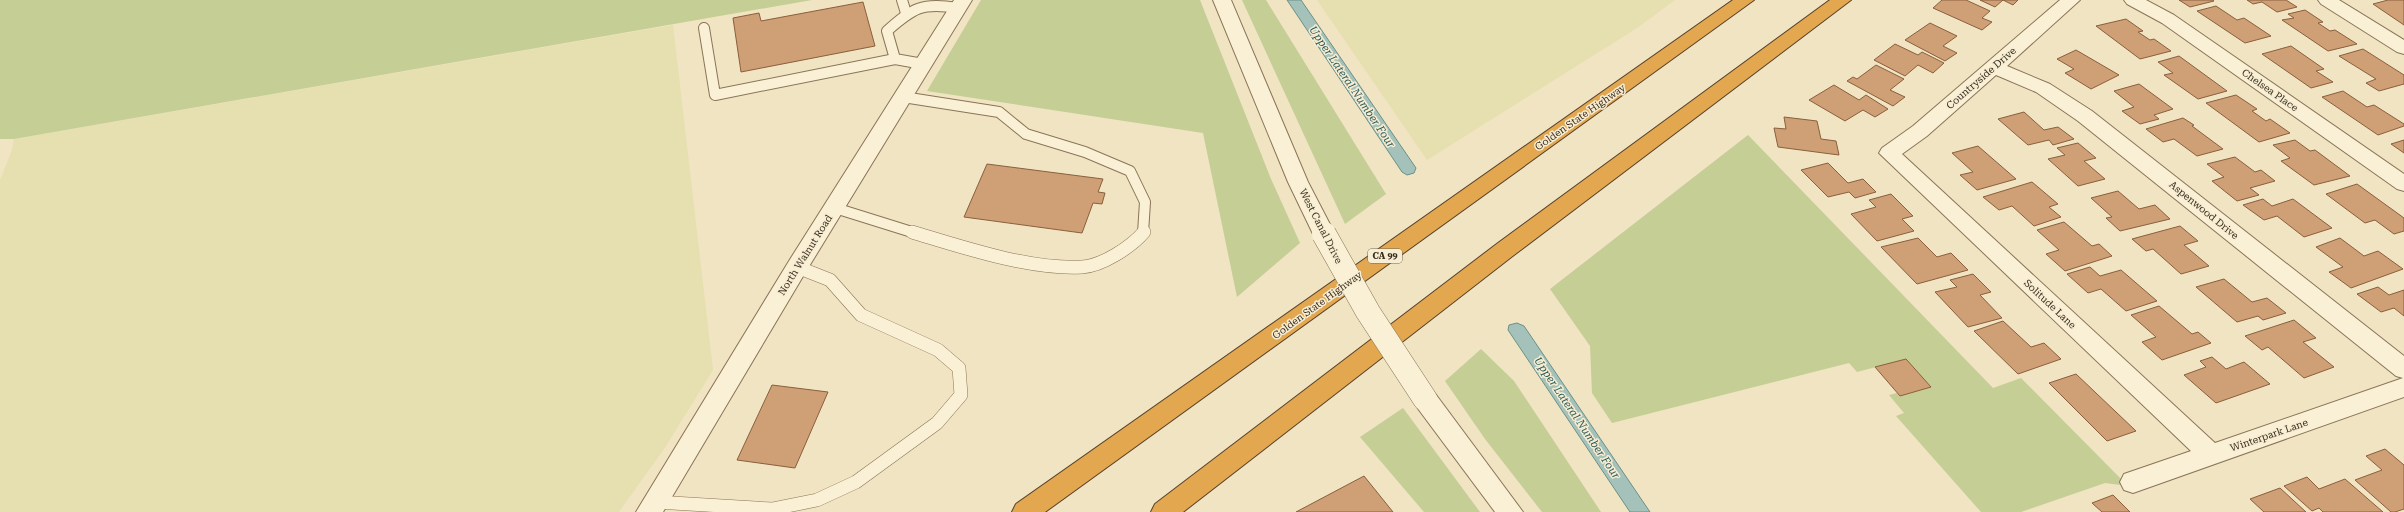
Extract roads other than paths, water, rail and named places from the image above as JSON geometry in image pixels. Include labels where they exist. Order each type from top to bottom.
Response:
[{"type":"highway","name":"Golden State Highway","points":[[1025,512],[1745,0]]},
{"type":"highway","points":[[1164,512],[1506,249],[1842,0]]},
{"type":"street","name":"West Canal Drive","points":[[1222,0],[1298,182],[1324,234],[1368,312],[1425,399],[1510,512]]},
{"type":"street","name":"Countryside Drive","points":[[1889,153],[1920,131],[2071,0]]},
{"type":"street","name":"Chelsea Place","points":[[2133,0],[2168,19],[2404,184]]},
{"type":"street","points":[[2327,0],[2404,48]]},
{"type":"street","name":"North Walnut Road","points":[[652,507],[797,267],[835,208],[960,4]]},
{"type":"street","name":"Aspenwood Drive","points":[[1994,67],[2043,88],[2085,116],[2404,369]]},
{"type":"street","name":"Solitude Lane","points":[[1889,153],[2211,455]]},
{"type":"street","name":"Winterpark Lane","points":[[2133,482],[2404,387]]},
{"type":"lane","points":[[902,0],[906,13]]},
{"type":"lane","points":[[895,59],[887,31],[906,13],[918,6],[931,3],[960,4]]},
{"type":"lane","points":[[704,28],[715,95],[895,59],[923,64]]},
{"type":"lane","points":[[835,208],[965,248],[1039,264],[1083,267],[1123,252],[1144,232],[1145,202],[1130,171],[1085,152],[1026,134],[999,112],[903,97]]},
{"type":"lane","points":[[652,507],[771,510],[817,500],[856,482],[937,423],[962,395],[960,368],[938,350],[861,315],[830,280],[797,267]]},
{"type":"water","name":"Upper Lateral Number Four","points":[[1287,0],[1301,0],[1416,168],[1414,173],[1407,175],[1402,172]]},
{"type":"water","name":"Upper Lateral Number Four","points":[[1517,323],[1524,326],[1650,512],[1630,512],[1508,330],[1509,325]]}]
